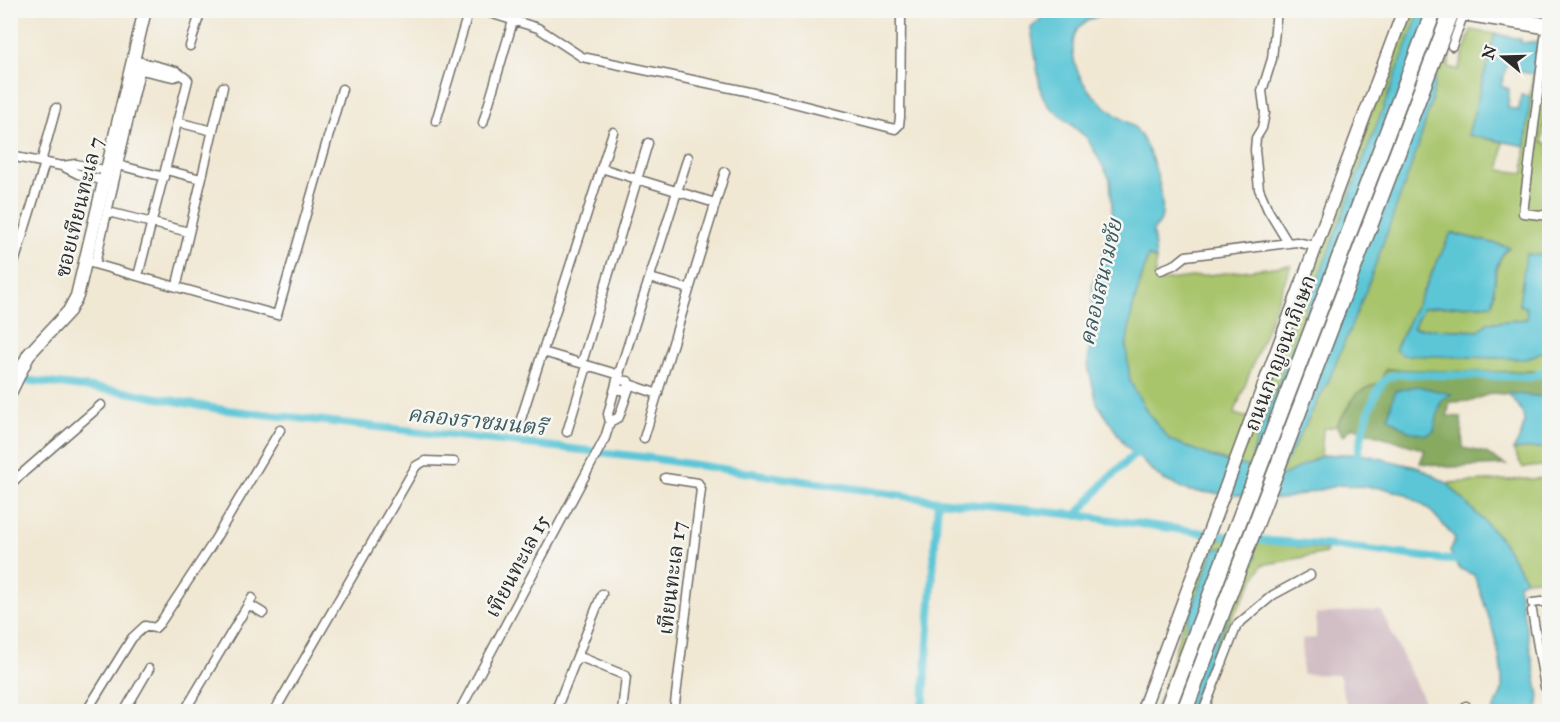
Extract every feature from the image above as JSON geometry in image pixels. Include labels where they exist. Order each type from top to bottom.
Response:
[{"type":"highway","name":"ถนนกาญจนาภิเษก","points":[[1166,711],[1434,10]]},
{"type":"highway","name":"ถนนกาญจนาภิเษก","points":[[1184,711],[1460,12]]},
{"type":"main road","name":"ซอยเทียนทะเล 7","points":[[10,393],[23,363],[73,304],[91,263],[137,65],[145,10]]},
{"type":"main road","points":[[1142,711],[1404,10]]},
{"type":"main road","points":[[1134,711],[1185,596]]},
{"type":"main road","points":[[1151,711],[1185,596]]},
{"type":"street","points":[[190,46],[201,10]]},
{"type":"street","points":[[436,121],[469,10]]},
{"type":"street","points":[[480,10],[543,30],[582,57],[755,93],[895,129],[900,117],[901,18]]},
{"type":"street","points":[[1277,10],[1272,59],[1262,91],[1265,113],[1262,128],[1256,138],[1256,150],[1259,189],[1268,210],[1288,243]]},
{"type":"street","points":[[1475,10],[1548,26]]},
{"type":"street","points":[[1452,46],[1460,12],[1548,26]]},
{"type":"street","points":[[483,123],[513,21]]},
{"type":"street","points":[[1548,26],[1523,213],[1550,216]]},
{"type":"street","points":[[137,65],[174,77],[180,75],[188,80],[138,276]]},
{"type":"street","points":[[178,280],[223,87]]},
{"type":"street","points":[[111,172],[108,212],[91,263],[277,315],[342,89]]},
{"type":"street","points":[[10,276],[43,163],[56,108]]},
{"type":"street","points":[[177,122],[213,131]]},
{"type":"street","points":[[520,422],[613,132]]},
{"type":"street","points":[[567,432],[584,364],[648,143]]},
{"type":"street","points":[[10,156],[62,166],[78,174],[111,172],[165,174],[201,179]]},
{"type":"street","points":[[629,386],[619,417],[610,422],[608,414],[618,380],[688,157]]},
{"type":"street","points":[[602,168],[715,202]]},
{"type":"street","points":[[644,438],[725,172]]},
{"type":"street","points":[[108,212],[189,232]]},
{"type":"street","points":[[1161,270],[1176,264],[1186,255],[1300,242],[1315,246]]},
{"type":"street","points":[[650,278],[689,289]]},
{"type":"street","points":[[543,352],[584,364],[618,380]]},
{"type":"street","points":[[618,380],[621,392],[629,386]]},
{"type":"street","points":[[629,386],[658,394]]},
{"type":"street","points":[[10,484],[101,405]]},
{"type":"street","name":"เทียนทะเล 15","points":[[459,711],[593,460],[610,422]]},
{"type":"street","points":[[86,711],[132,638],[145,626],[155,628],[160,623],[211,546],[280,429]]},
{"type":"street","points":[[274,711],[416,466],[425,461],[454,462]]},
{"type":"street","name":"เทียนทะเล 17","points":[[665,478],[698,483],[701,489],[674,711]]},
{"type":"street","points":[[1203,711],[1237,625],[1274,595],[1310,575]]},
{"type":"street","points":[[555,711],[602,594]]},
{"type":"street","points":[[184,711],[250,601],[263,613]]},
{"type":"street","points":[[1545,687],[1545,649],[1532,607],[1550,601]]},
{"type":"street","points":[[578,656],[626,676],[622,711]]},
{"type":"street","points":[[124,711],[149,669]]},
{"type":"shaded area","points":[[1381,610],[1427,708],[1414,712],[1348,711],[1339,675],[1302,674],[1302,639],[1316,638],[1316,614]]},
{"type":"green space","points":[[1409,11],[1462,11],[1449,46],[1449,67],[1458,70],[1471,30],[1495,34],[1469,135],[1503,142],[1500,170],[1524,173],[1528,102],[1542,32],[1549,34],[1549,88],[1542,142],[1549,144],[1549,256],[1527,254],[1519,305],[1527,307],[1527,319],[1487,323],[1479,331],[1413,328],[1422,308],[1493,304],[1497,266],[1509,247],[1451,233],[1395,350],[1546,350],[1549,340],[1549,366],[1544,371],[1445,374],[1370,386],[1351,401],[1336,426],[1323,429],[1321,456],[1284,475],[1262,472],[1228,462],[1171,440],[1160,430],[1142,404],[1130,381],[1127,365],[1126,350],[1130,317],[1148,256],[1156,260],[1155,280],[1159,281],[1291,265],[1234,414],[1245,417],[1256,416]]},
{"type":"green space","points":[[1549,366],[1549,391],[1544,397],[1491,393],[1472,401],[1450,402],[1447,416],[1461,417],[1463,448],[1486,453],[1506,465],[1449,467],[1420,463],[1425,450],[1352,427],[1343,436],[1336,426],[1357,393],[1380,382],[1386,369],[1478,372],[1543,371]],"holes":[[[1451,394],[1441,400],[1437,414],[1408,431],[1388,417]]]},
{"type":"green space","points":[[1549,447],[1549,465],[1523,468],[1513,450]]},
{"type":"green space","points":[[1549,478],[1549,578],[1526,580],[1500,538],[1447,483]]},
{"type":"green space","points":[[1227,539],[1327,550],[1326,553],[1262,565],[1221,637],[1196,711],[1154,712],[1169,674],[1189,597],[1212,540]]},
{"type":"water","name":"คลองสนามชัย","points":[[1049,11],[1111,11],[1082,24],[1078,29],[1073,43],[1075,63],[1087,88],[1100,102],[1133,126],[1141,136],[1152,159],[1160,185],[1161,220],[1153,231],[1156,260],[1148,256],[1133,307],[1126,347],[1130,381],[1147,412],[1170,440],[1220,460],[1284,475],[1321,456],[1366,455],[1420,468],[1447,483],[1500,538],[1526,580],[1518,584],[1539,696],[1537,711],[1493,711],[1502,690],[1502,677],[1489,616],[1474,575],[1460,569],[1450,552],[1455,538],[1429,509],[1405,494],[1383,488],[1340,485],[1282,499],[1189,491],[1162,479],[1125,445],[1097,403],[1088,366],[1093,285],[1113,221],[1110,179],[1087,138],[1049,106],[1041,93],[1031,28]]},
{"type":"water","points":[[1420,11],[1457,11],[1439,57],[1432,100],[1418,147],[1367,288],[1329,380],[1282,469],[1268,468],[1252,456],[1258,437]]},
{"type":"water","points":[[1495,34],[1521,39],[1521,43],[1540,41],[1534,74],[1516,71],[1516,67],[1507,64],[1501,86],[1509,89],[1508,108],[1519,110],[1521,95],[1530,97],[1526,146],[1468,135]]},
{"type":"water","points":[[1451,233],[1509,247],[1497,266],[1493,304],[1423,308],[1413,328],[1479,331],[1487,323],[1527,319],[1526,307],[1519,305],[1526,254],[1549,256],[1550,340],[1546,350],[1526,359],[1402,355],[1395,350]]},
{"type":"water","points":[[1417,386],[1451,394],[1441,400],[1434,431],[1427,435],[1408,431],[1388,417],[1395,391]]},
{"type":"water","points":[[1549,391],[1549,447],[1513,450],[1521,434],[1524,420],[1523,413],[1507,393],[1544,397]]},
{"type":"water","points":[[1251,548],[1256,557],[1217,640],[1189,711],[1159,712],[1182,655],[1187,623],[1214,549]]},
{"type":"waterway","points":[[1357,462],[1363,430],[1371,405],[1381,385],[1388,377],[1400,374],[1531,377],[1541,373],[1550,364]]},
{"type":"waterway","name":"คลองราชมนตรี","points":[[15,379],[126,392],[218,409],[643,457],[938,501]]},
{"type":"waterway","points":[[917,712],[924,700],[938,501],[1077,515],[1104,483],[1141,448]]},
{"type":"waterway","points":[[1077,515],[1233,537]]},
{"type":"waterway","points":[[1248,539],[1345,547],[1448,560],[1462,558]]},
{"type":"waterway","points":[[894,712],[901,712]]}]
